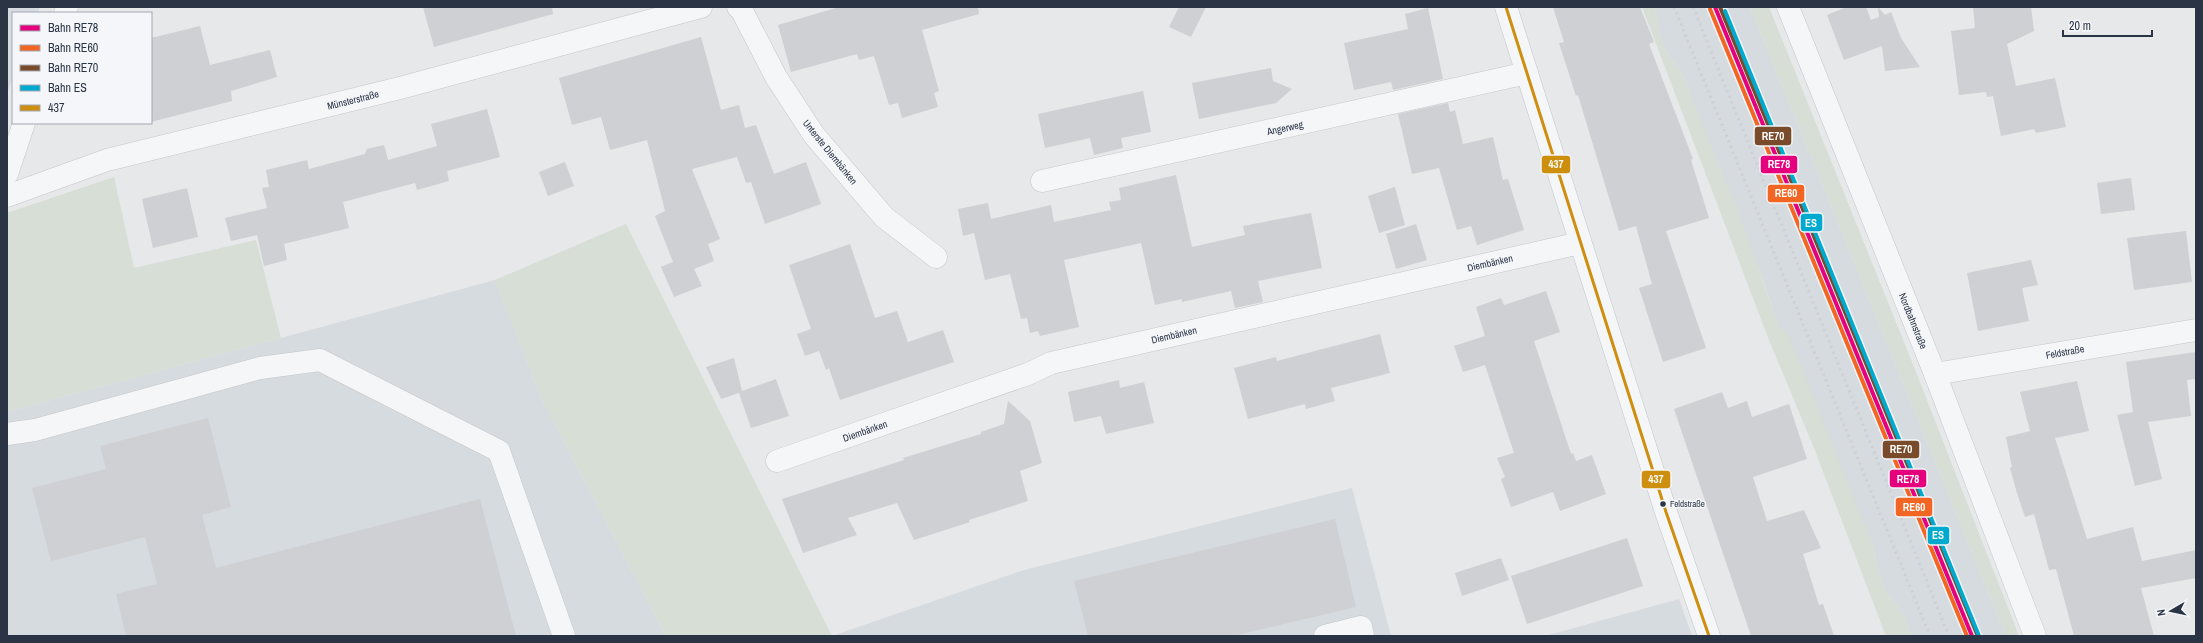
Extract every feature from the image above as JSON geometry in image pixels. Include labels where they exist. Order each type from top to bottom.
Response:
[{"type":"street","name":"Münsterstraße","points":[[7,196],[107,160],[400,88],[702,7]]},
{"type":"street","name":"Unterste Diembänken","points":[[738,7],[742,11],[776,77],[814,135],[884,217],[936,257]]},
{"type":"street","points":[[1506,7],[1666,512],[1709,636]]},
{"type":"street","name":"Nordbahnstraße","points":[[1788,7],[1935,374],[2035,636]]},
{"type":"street","name":"Angerweg","points":[[1042,181],[1527,74]]},
{"type":"street","points":[[7,174],[24,124]]},
{"type":"street","name":"Diembänken","points":[[777,461],[1028,374],[1051,363],[1580,243]]},
{"type":"street","name":"Feldstraße","points":[[1935,374],[2196,330]]},
{"type":"street","points":[[7,434],[35,430],[260,368],[320,360],[499,451],[564,636]]},
{"type":"street","points":[[1326,636],[1361,628],[1363,636]]},
{"type":"shaded area","points":[[7,7],[40,7],[38,12],[12,12],[12,80],[7,93]]},
{"type":"shaded area","points":[[1642,7],[1655,7],[1659,34],[1667,54],[1682,73],[1740,216],[1779,327],[1787,332],[1874,550],[1878,572],[1887,594],[1902,612],[1911,636],[1886,636],[1814,448],[1769,340]]},
{"type":"shaded area","points":[[1655,7],[1750,7],[2006,636],[1911,636],[1902,612],[1887,594],[1878,572],[1874,550],[1779,328],[1764,283],[1682,73],[1667,54],[1659,34]]},
{"type":"shaded area","points":[[1750,7],[1769,7],[1916,372],[2019,636],[2006,636]]},
{"type":"shaded area","points":[[114,177],[134,268],[256,240],[281,338],[7,412],[7,213]]},
{"type":"shaded area","points":[[626,224],[832,636],[666,636],[541,398],[495,280]]},
{"type":"shaded area","points":[[495,280],[541,398],[666,636],[7,636],[7,412]]},
{"type":"shaded area","points":[[1352,488],[1391,636],[832,636],[1024,570]]},
{"type":"shaded area","points":[[1679,599],[1692,636],[1545,636]]},
{"type":"building","points":[[423,7],[552,7],[553,14],[434,47]]},
{"type":"building","points":[[839,7],[978,7],[979,14],[922,30],[939,91],[934,93],[938,107],[902,118],[898,103],[889,105],[874,56],[859,60],[857,54],[791,72],[778,25]]},
{"type":"building","points":[[1179,7],[1206,7],[1191,37],[1169,27]]},
{"type":"building","points":[[1553,7],[1640,7],[1654,42],[1649,44],[1693,159],[1691,160],[1709,218],[1666,231],[1706,348],[1663,362],[1639,288],[1652,284],[1636,226],[1619,231],[1578,95],[1576,96],[1559,43],[1564,42]]},
{"type":"building","points":[[1847,7],[1866,7],[1871,20],[1879,17],[1878,7],[1885,15],[1891,12],[1901,38],[1920,67],[1885,71],[1882,46],[1844,60],[1827,15]]},
{"type":"building","points":[[1973,7],[2031,7],[2034,31],[2007,44],[2016,86],[2055,78],[2066,127],[2036,133],[2034,129],[2001,136],[1993,96],[1987,97],[1986,92],[1959,95],[1951,31],[1975,28]]},
{"type":"building","points":[[1428,8],[1443,79],[1393,90],[1391,82],[1354,90],[1344,43],[1408,29],[1405,14]]},
{"type":"building","points":[[200,26],[210,65],[270,50],[277,77],[231,91],[232,101],[152,122],[152,38]]},
{"type":"building","points":[[701,37],[721,110],[739,105],[745,128],[756,125],[774,174],[806,162],[821,204],[765,224],[751,182],[746,183],[737,157],[692,169],[720,239],[708,244],[714,261],[694,269],[702,286],[674,297],[661,267],[673,262],[655,216],[665,211],[647,140],[610,150],[601,117],[572,125],[559,78]]},
{"type":"building","points":[[1271,68],[1273,81],[1292,89],[1276,103],[1199,119],[1192,83]]},
{"type":"building","points":[[1143,91],[1151,132],[1121,138],[1123,148],[1094,155],[1090,138],[1045,148],[1038,114]]},
{"type":"building","points":[[1448,103],[1450,112],[1455,110],[1463,144],[1493,137],[1503,180],[1508,179],[1524,230],[1477,245],[1471,226],[1457,230],[1439,168],[1412,174],[1398,114]]},
{"type":"building","points":[[487,109],[500,157],[447,171],[449,181],[417,190],[415,183],[343,202],[349,228],[284,244],[287,260],[264,266],[257,235],[231,241],[225,218],[267,208],[262,188],[269,187],[266,170],[307,160],[309,169],[365,154],[367,149],[384,145],[388,160],[437,146],[431,124]]},
{"type":"building","points":[[565,162],[574,186],[548,196],[539,172]]},
{"type":"building","points":[[1176,175],[1192,247],[1245,235],[1243,226],[1311,213],[1322,268],[1258,281],[1263,302],[1235,308],[1231,291],[1182,302],[1182,299],[1155,305],[1141,243],[1064,260],[1079,327],[1040,336],[1038,331],[1030,333],[1027,318],[1021,319],[1010,274],[985,280],[974,233],[963,236],[958,209],[988,203],[991,219],[1051,205],[1054,222],[1111,210],[1109,202],[1121,200],[1119,188]]},
{"type":"building","points":[[2131,178],[2135,210],[2101,214],[2097,183]]},
{"type":"building","points":[[1395,187],[1405,225],[1379,233],[1368,196]]},
{"type":"building","points":[[187,188],[198,237],[153,248],[142,199]]},
{"type":"building","points":[[1416,224],[1427,260],[1396,269],[1386,234]]},
{"type":"building","points":[[2186,231],[2192,282],[2134,290],[2127,238]]},
{"type":"building","points":[[850,244],[875,318],[897,311],[908,342],[943,330],[954,362],[840,400],[829,368],[826,370],[819,351],[805,356],[797,334],[811,329],[789,265]]},
{"type":"building","points":[[2031,260],[2038,285],[2022,288],[2029,321],[1978,331],[1967,273]]},
{"type":"building","points":[[1546,291],[1560,332],[1534,341],[1571,454],[1573,453],[1576,461],[1592,455],[1606,494],[1560,511],[1553,492],[1511,507],[1501,479],[1505,477],[1497,458],[1514,453],[1485,365],[1463,372],[1454,346],[1485,336],[1476,307],[1501,298],[1504,305]]},
{"type":"building","points":[[1380,334],[1390,373],[1331,388],[1335,401],[1306,409],[1305,404],[1248,419],[1234,368],[1276,357],[1277,361]]},
{"type":"building","points":[[2196,352],[2196,379],[2187,380],[2191,416],[2148,422],[2162,479],[2135,486],[2117,415],[2133,412],[2126,362]]},
{"type":"building","points":[[734,358],[742,391],[776,379],[789,416],[751,428],[739,393],[721,399],[706,367]]},
{"type":"building","points":[[1119,380],[1120,388],[1144,382],[1154,423],[1106,434],[1101,416],[1074,422],[1068,392]]},
{"type":"building","points":[[2077,381],[2089,431],[2055,438],[2087,539],[2133,527],[2142,561],[2196,550],[2196,578],[2141,588],[2154,636],[2074,636],[2056,569],[2049,570],[2034,514],[2025,517],[2017,493],[2010,468],[2012,467],[2006,437],[2030,431],[2020,392]]},
{"type":"building","points":[[1722,392],[1728,408],[1747,401],[1752,417],[1789,404],[1807,459],[1753,477],[1767,521],[1804,510],[1821,548],[1803,554],[1819,605],[1823,604],[1834,636],[1751,636],[1674,409]]},
{"type":"building","points":[[1008,401],[1030,421],[1042,463],[1020,471],[1028,501],[914,540],[897,503],[848,518],[857,535],[803,553],[782,499],[904,460],[903,458],[981,434],[981,432],[1004,424]]},
{"type":"building","points":[[208,418],[231,507],[202,515],[216,568],[480,499],[516,636],[126,636],[116,594],[157,584],[145,537],[51,561],[32,488],[106,469],[100,446]]},
{"type":"building","points":[[1335,519],[1356,607],[1233,636],[1088,636],[1074,581]]},
{"type":"building","points":[[1627,538],[1643,586],[1527,624],[1511,576]]},
{"type":"building","points":[[1501,558],[1509,580],[1462,596],[1455,573]]},
{"type":"railway","points":[[1674,7],[1930,636]]},
{"type":"railway","points":[[1693,7],[1949,636]]},
{"type":"rail line","name":"RE78","points":[[1715,7],[1972,636]]},
{"type":"rail line","name":"RE70","points":[[1720,7],[1977,634]]},
{"type":"rail line","name":"RE60","points":[[1710,9],[1967,636]]},
{"type":"rail line","name":"ES","points":[[1725,11],[1979,636]]},
{"type":"transit line","name":"437","points":[[1506,7],[1666,512],[1709,636]]},
{"type":"place","name":"Feldstraße","points":[[1663,504]]}]
